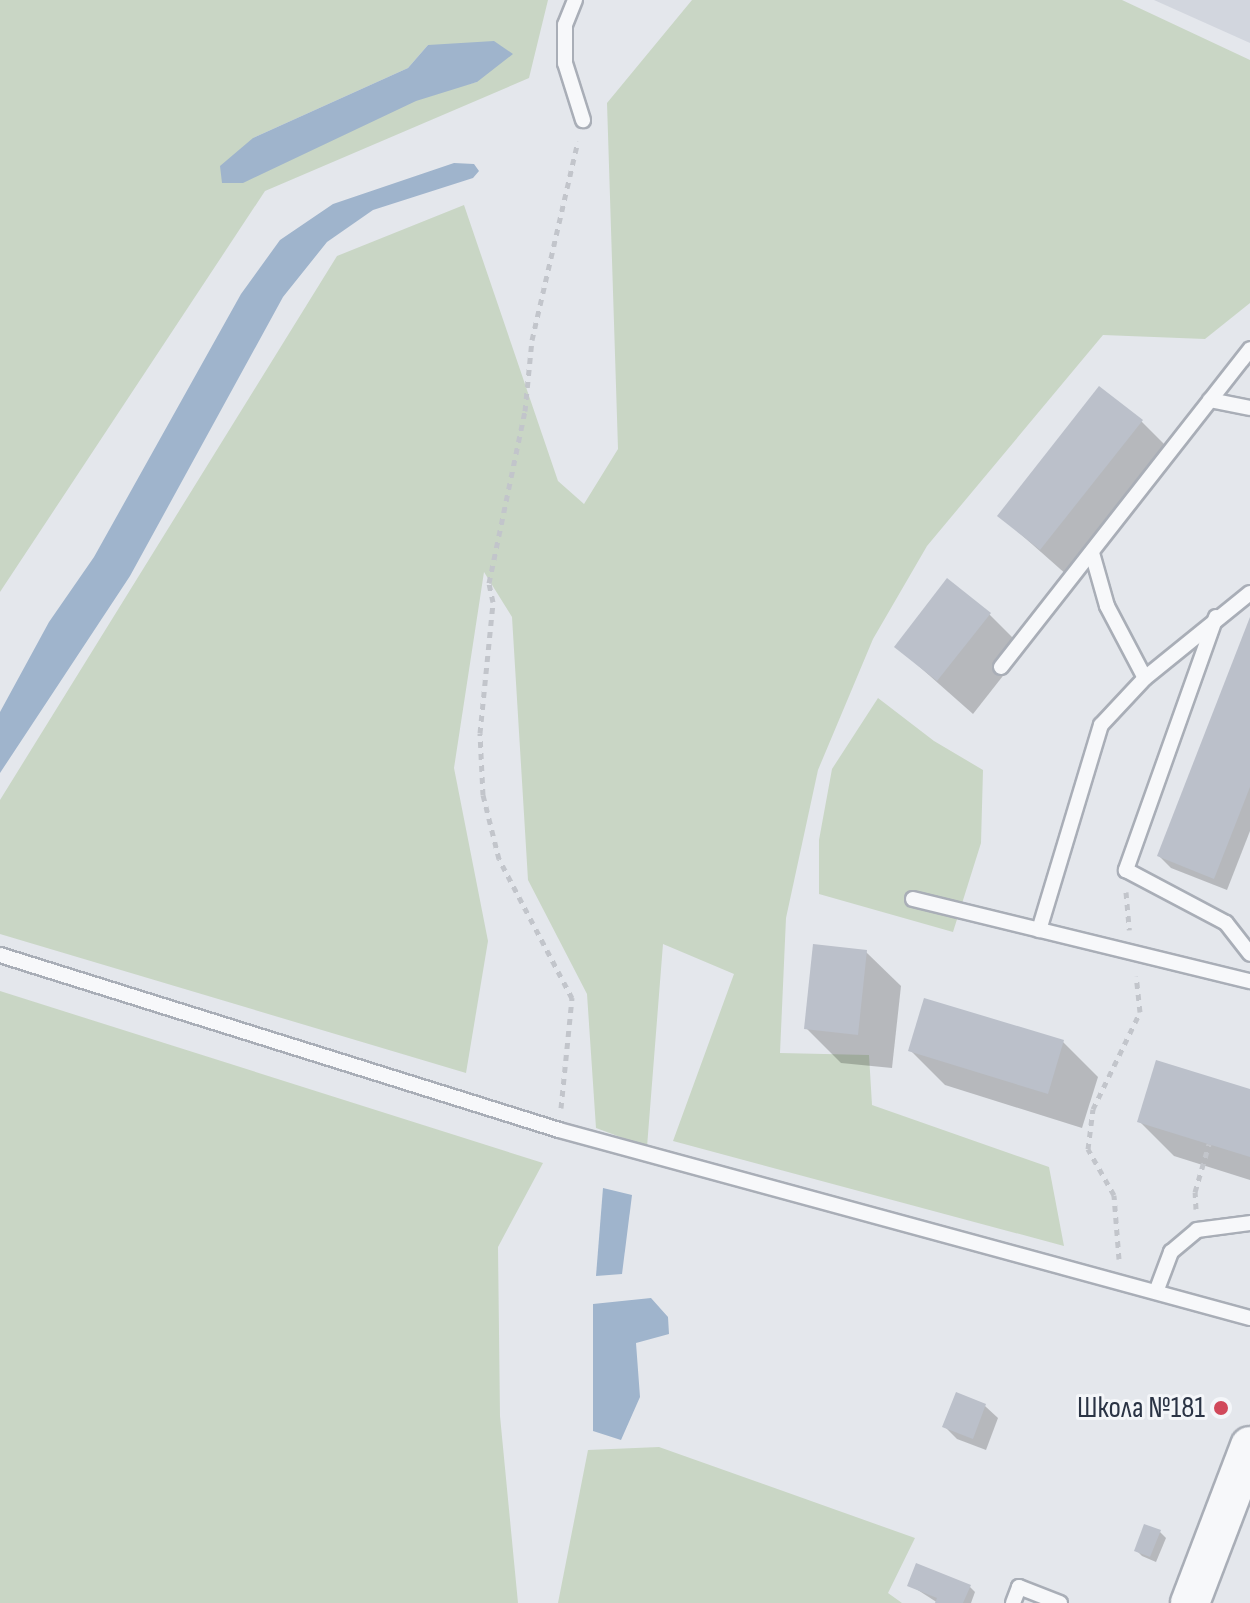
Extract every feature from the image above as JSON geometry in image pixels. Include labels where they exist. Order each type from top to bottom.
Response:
[{"type":"street","points":[[1190,1603],[1250,1446]]},
{"type":"lane","points":[[575,0],[565,25],[565,63],[583,120]]},
{"type":"lane","points":[[1001,667],[1250,349]]},
{"type":"lane","points":[[1210,400],[1250,408]]},
{"type":"lane","points":[[1092,553],[1107,606],[1145,678]]},
{"type":"lane","points":[[1039,930],[1101,725],[1145,678],[1216,617],[1250,593]]},
{"type":"lane","points":[[1216,617],[1126,870],[1226,923],[1250,954]]},
{"type":"lane","points":[[913,899],[1250,981]]},
{"type":"lane","points":[[0,955],[559,1130],[1250,1318]]},
{"type":"lane","points":[[1156,1292],[1171,1252],[1197,1230],[1250,1223]]},
{"type":"lane","points":[[1013,1603],[1019,1587],[1060,1603]]},
{"type":"path","points":[[559,1130],[572,998],[499,859],[483,795],[480,733],[493,602],[489,583],[525,411],[532,340],[583,120]]},
{"type":"path","points":[[1120,1284],[1114,1195],[1088,1149],[1093,1109],[1140,1012],[1126,870]]},
{"type":"path","points":[[1197,1230],[1195,1192],[1209,1144]]},
{"type":"shaded area","points":[[1154,0],[1250,0],[1250,43]]},
{"type":"green space","points":[[0,0],[548,0],[529,78],[265,191],[0,592]],"holes":[[[428,45],[477,82],[253,138],[408,68]]]},
{"type":"green space","points":[[692,0],[1122,0],[1250,60],[1250,303],[1205,339],[1103,335],[927,546],[873,639],[818,770],[786,918],[780,1053],[869,1055],[872,1105],[1049,1167],[1064,1246],[673,1141],[734,974],[663,944],[647,1147],[596,1128],[587,994],[528,880],[512,617],[484,572],[454,768],[488,941],[466,1073],[0,934],[0,800],[337,256],[464,205],[558,481],[584,504],[618,449],[607,103]]},
{"type":"green space","points":[[878,698],[934,741],[983,770],[981,843],[953,932],[819,894],[819,840],[832,769]]},
{"type":"green space","points":[[0,991],[543,1163],[498,1247],[500,1416],[518,1603],[0,1603]]},
{"type":"green space","points":[[659,1447],[915,1538],[888,1593],[902,1603],[558,1603],[588,1450]]},
{"type":"water","points":[[494,41],[513,54],[477,82],[416,101],[243,183],[222,183],[220,166],[253,138],[408,68],[428,45]]},
{"type":"water","points":[[454,163],[474,164],[479,171],[473,178],[373,210],[327,242],[283,297],[130,576],[0,773],[0,712],[49,622],[94,557],[241,294],[280,240],[333,204]]},
{"type":"water","points":[[603,1188],[632,1195],[622,1274],[596,1276]]},
{"type":"water","points":[[651,1298],[668,1317],[669,1334],[636,1343],[640,1397],[621,1440],[593,1431],[593,1304]]},
{"type":"building","points":[[1099,386],[1143,420],[1040,550],[997,516]]},
{"type":"building","points":[[947,578],[991,613],[937,681],[894,647]]},
{"type":"building","points":[[1250,617],[1250,787],[1214,879],[1157,856]]},
{"type":"building","points":[[813,944],[867,950],[858,1035],[804,1029]]},
{"type":"building","points":[[924,998],[1064,1040],[1048,1094],[908,1051]]},
{"type":"building","points":[[1156,1060],[1250,1089],[1250,1157],[1137,1122]]},
{"type":"building","points":[[956,1392],[986,1404],[973,1439],[942,1427]]},
{"type":"building","points":[[1144,1524],[1161,1530],[1150,1557],[1134,1551]]},
{"type":"building","points":[[916,1563],[971,1585],[963,1603],[935,1603],[937,1598],[907,1586]]},
{"type":"place","name":"Школа №181","points":[[1221,1408]]}]
